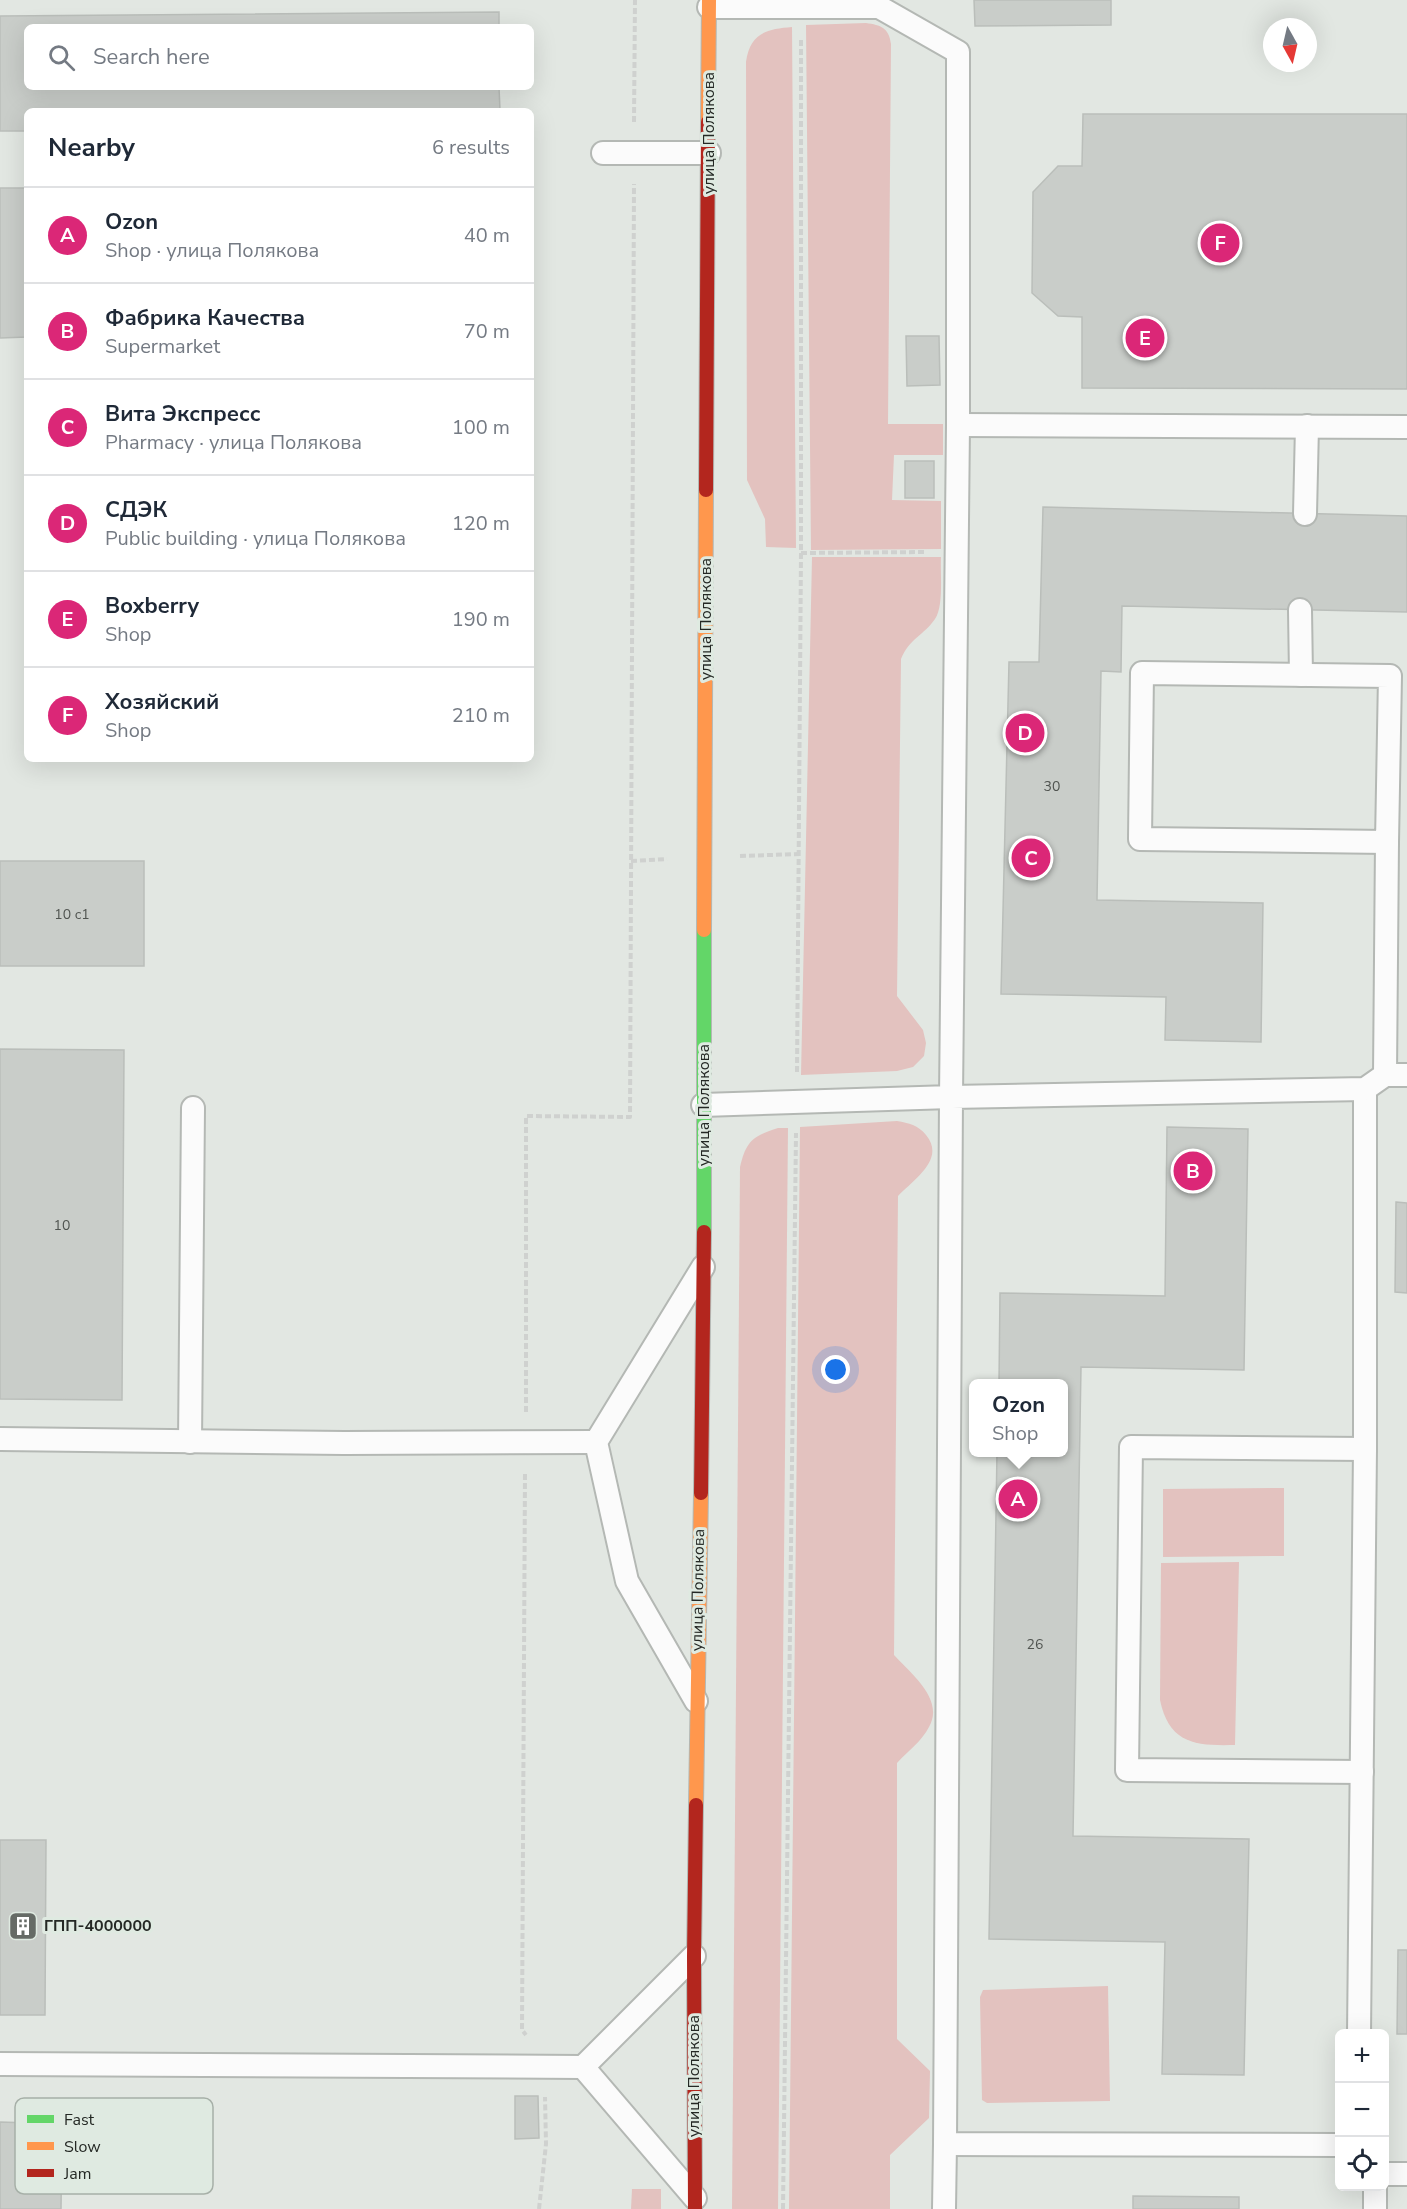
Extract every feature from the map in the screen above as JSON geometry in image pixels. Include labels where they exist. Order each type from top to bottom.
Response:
[{"type":"main road","name":"улица Полякова","points":[[695,2204],[696,1702],[704,1266],[709,4]]},
{"type":"lane","points":[[709,4],[884,4],[958,52],[958,425],[944,2209]]},
{"type":"lane","points":[[603,153],[709,153]]},
{"type":"lane","points":[[958,425],[1407,427]]},
{"type":"lane","points":[[1305,514],[1306,426]]},
{"type":"lane","points":[[1300,609],[1301,675]]},
{"type":"lane","points":[[703,1104],[1365,1089],[1396,1075],[1387,842],[1390,676],[1142,673],[1140,839],[1387,842]]},
{"type":"lane","points":[[1359,2029],[1365,1449],[1365,1089]]},
{"type":"lane","points":[[190,1442],[193,1108]]},
{"type":"lane","points":[[696,1702],[627,1581],[596,1442],[704,1266]]},
{"type":"lane","points":[[0,1439],[190,1442],[596,1442]]},
{"type":"lane","points":[[1362,1772],[1127,1770],[1131,1447],[1365,1449]]},
{"type":"lane","points":[[0,2064],[583,2067],[694,1956]]},
{"type":"lane","points":[[583,2067],[695,2204]]},
{"type":"lane","points":[[945,2144],[1335,2145]]},
{"type":"lane","points":[[1389,2174],[1407,2174]]},
{"type":"lane","points":[[1375,2191],[1375,2209]]},
{"type":"path","points":[[539,2209],[546,2144],[545,2066],[522,2030],[526,1116],[630,1117],[635,0]]},
{"type":"path","points":[[801,553],[957,552]]},
{"type":"shaded area","points":[[866,23],[883,28],[891,44],[888,424],[943,424],[943,455],[894,455],[892,500],[941,501],[941,549],[811,550],[806,25]]},
{"type":"shaded area","points":[[792,27],[796,548],[766,547],[765,519],[747,480],[746,62],[751,45],[761,34]]},
{"type":"shaded area","points":[[812,557],[941,557],[941,598],[938,613],[931,624],[912,642],[901,659],[897,996],[923,1030],[926,1043],[924,1056],[913,1067],[897,1071],[801,1075]]},
{"type":"shaded area","points":[[897,1121],[920,1129],[931,1144],[932,1152],[926,1168],[898,1196],[894,1655],[924,1687],[933,1706],[933,1717],[926,1732],[897,1763],[897,2039],[930,2071],[929,2118],[890,2155],[890,2209],[789,2209],[800,1127]]},
{"type":"shaded area","points":[[778,1128],[788,1128],[778,2209],[732,2209],[740,1167],[748,1145],[762,1134]]},
{"type":"shaded area","points":[[1284,1488],[1284,1556],[1163,1557],[1163,1489]]},
{"type":"shaded area","points":[[1239,1562],[1235,1745],[1197,1743],[1177,1734],[1170,1726],[1160,1700],[1161,1563]]},
{"type":"shaded area","points":[[1108,1986],[1110,2101],[987,2103],[982,2100],[980,1997],[983,1990]]},
{"type":"shaded area","points":[[632,2189],[661,2189],[661,2209],[631,2209]]},
{"type":"building","points":[[974,0],[1111,0],[1111,25],[975,26]]},
{"type":"building","points":[[499,12],[499,24],[24,24],[24,90],[499,90],[500,108],[24,108],[24,131],[0,131],[0,16]]},
{"type":"building","points":[[1083,114],[1407,114],[1407,389],[1082,388],[1082,317],[1058,316],[1032,293],[1033,192],[1058,166],[1082,166]]},
{"type":"building","points":[[0,188],[24,188],[24,337],[0,338]]},
{"type":"building","points":[[906,336],[939,336],[940,385],[907,386]]},
{"type":"building","points":[[905,461],[934,461],[934,498],[905,498]]},
{"type":"building","points":[[1043,507],[1407,516],[1407,612],[1122,606],[1121,672],[1101,671],[1097,900],[1263,903],[1261,1042],[1165,1040],[1166,997],[1001,994],[1009,662],[1039,662]]},
{"type":"building","points":[[0,861],[144,861],[144,966],[0,966]]},
{"type":"building","points":[[0,1049],[124,1050],[122,1400],[0,1399]]},
{"type":"building","points":[[1167,1127],[1248,1129],[1244,1370],[1081,1367],[1073,1836],[1249,1839],[1244,2075],[1162,2074],[1165,1942],[989,1939],[997,1457],[1068,1457],[1068,1379],[999,1379],[1000,1293],[1165,1296]]},
{"type":"building","points":[[1396,1202],[1407,1203],[1407,1293],[1395,1292]]},
{"type":"building","name":"ГПП-4000000","points":[[0,1840],[46,1840],[45,2015],[0,2015]]},
{"type":"building","points":[[1398,1950],[1407,1950],[1407,2034],[1397,2034]]},
{"type":"building","points":[[515,2096],[538,2096],[539,2138],[515,2139]]},
{"type":"building","points":[[0,2122],[15,2122],[15,2194],[61,2194],[61,2209],[0,2209]]},
{"type":"building","points":[[1133,2196],[1239,2197],[1239,2209],[1133,2209]]},
{"type":"traffic: fast","points":[[704,930],[704,1232]]},
{"type":"traffic: slow","points":[[708,122],[709,0]]},
{"type":"traffic: slow","points":[[704,930],[706,490]]},
{"type":"traffic: slow","points":[[696,1805],[701,1493]]},
{"type":"traffic: jam","points":[[706,490],[708,122]]},
{"type":"traffic: jam","points":[[701,1493],[704,1232]]},
{"type":"traffic: jam","points":[[695,2209],[696,1805]]},
{"type":"place","name":"Хозяйский","points":[[1220,243]]},
{"type":"place","name":"Boxberry","points":[[1145,338]]},
{"type":"place","name":"СДЭК","points":[[1025,733]]},
{"type":"place","name":"Вита Экспресс","points":[[1031,858]]},
{"type":"place","name":"Фабрика Качества","points":[[1193,1171]]},
{"type":"place","name":"Ozon","points":[[1018,1499]]},
{"type":"place","name":"ГПП-4000000","points":[[23,1926]]}]
